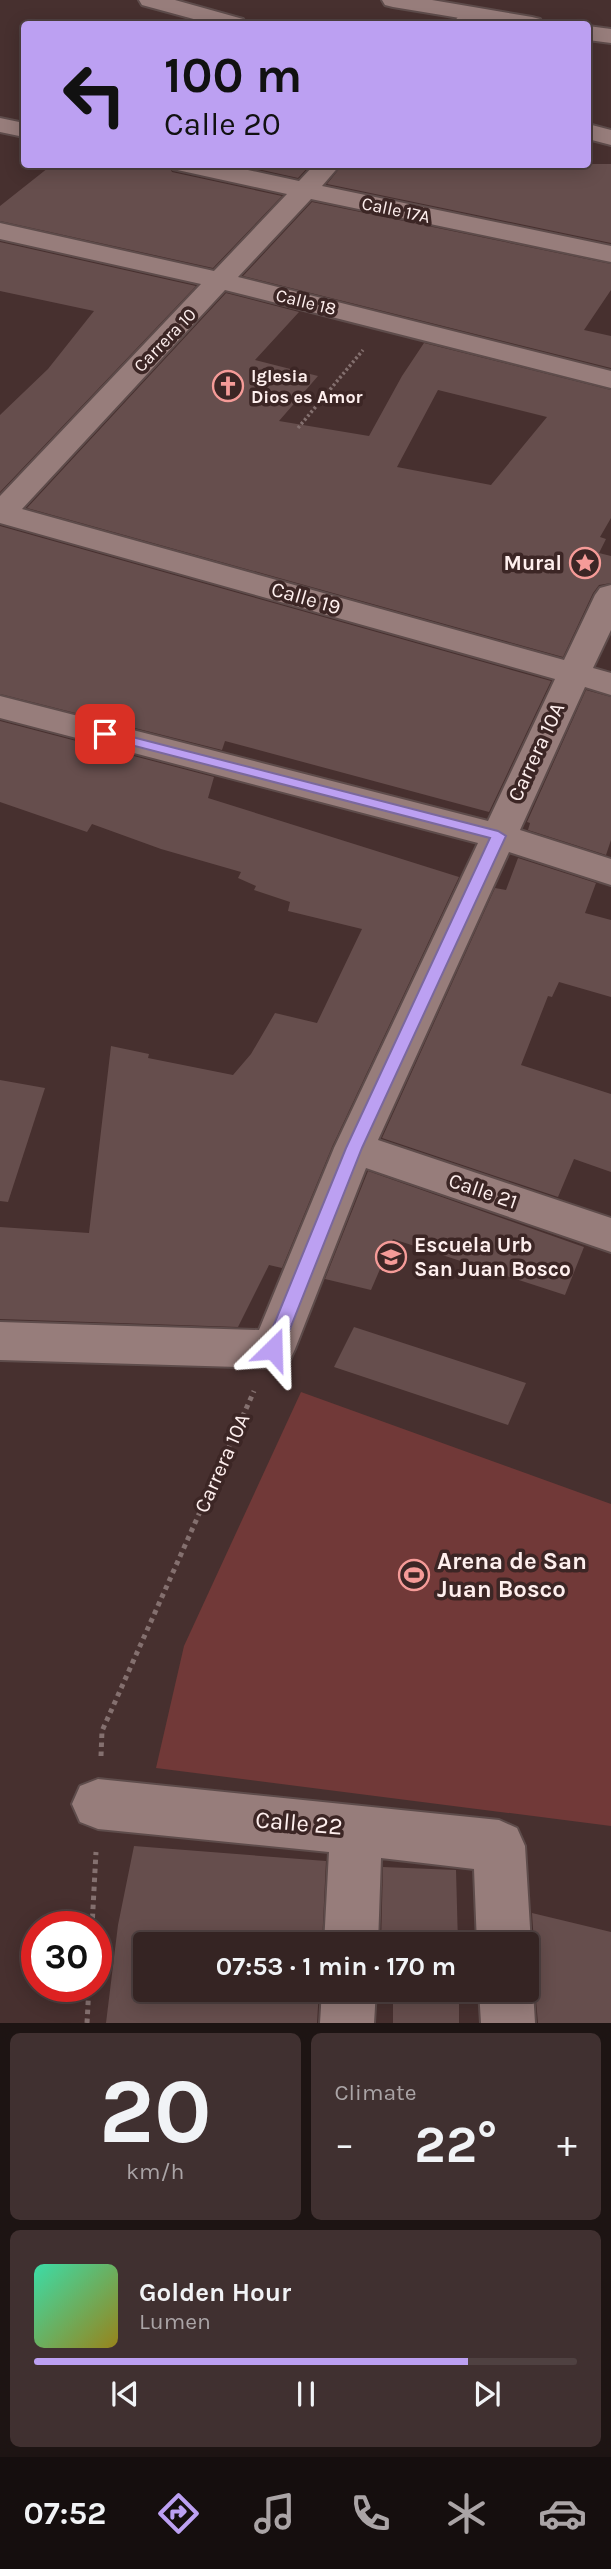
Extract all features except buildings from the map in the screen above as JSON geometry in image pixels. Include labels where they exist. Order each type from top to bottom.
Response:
[{"type":"street","points":[[150,0],[224,21]]},
{"type":"street","points":[[393,0],[468,20]]},
{"type":"street","points":[[591,33],[611,36]]},
{"type":"street","points":[[0,125],[21,129]]},
{"type":"street","points":[[591,132],[611,138]]},
{"type":"street","name":"Calle 17A","points":[[200,168],[611,254]]},
{"type":"street","name":"Carrera 10","points":[[0,513],[222,281],[325,168]]},
{"type":"street","name":"Calle 18","points":[[0,231],[222,281],[611,380]]},
{"type":"street","name":"Calle 19","points":[[0,513],[611,684]]},
{"type":"street","name":"Carrera 10A","points":[[273,1349],[354,1148],[611,595]]},
{"type":"street","points":[[0,707],[498,836],[611,872]]},
{"type":"street","name":"Calle 21","points":[[354,1148],[611,1235]]},
{"type":"street","points":[[0,1340],[273,1349]]},
{"type":"street","name":"Calle 22","points":[[98,1804],[499,1846],[503,1932]]},
{"type":"street","points":[[352,1932],[356,1829]]},
{"type":"street","points":[[348,2023],[349,2002]]},
{"type":"street","points":[[507,2002],[508,2023]]},
{"type":"path","points":[[298,428],[386,322]]},
{"type":"path","name":"Carrera 10A","points":[[93,1911],[103,1731],[273,1349]]},
{"type":"path","points":[[87,2023],[88,2002]]},
{"type":"shaded area","name":"Arena de San Juan Bosco","points":[[301,1392],[611,1504],[611,1826],[156,1768],[184,1646]]},
{"type":"place","name":"Iglesia Dios es Amor","points":[[228,386]]},
{"type":"place","name":"Mural","points":[[585,563]]},
{"type":"place","name":"Escuela Urb San Juan Bosco","points":[[391,1257]]},
{"type":"place","name":"Arena de San Juan Bosco","points":[[414,1575]]},
{"type":"route","points":[[105,734],[498,836],[354,1148],[273,1349]]}]
